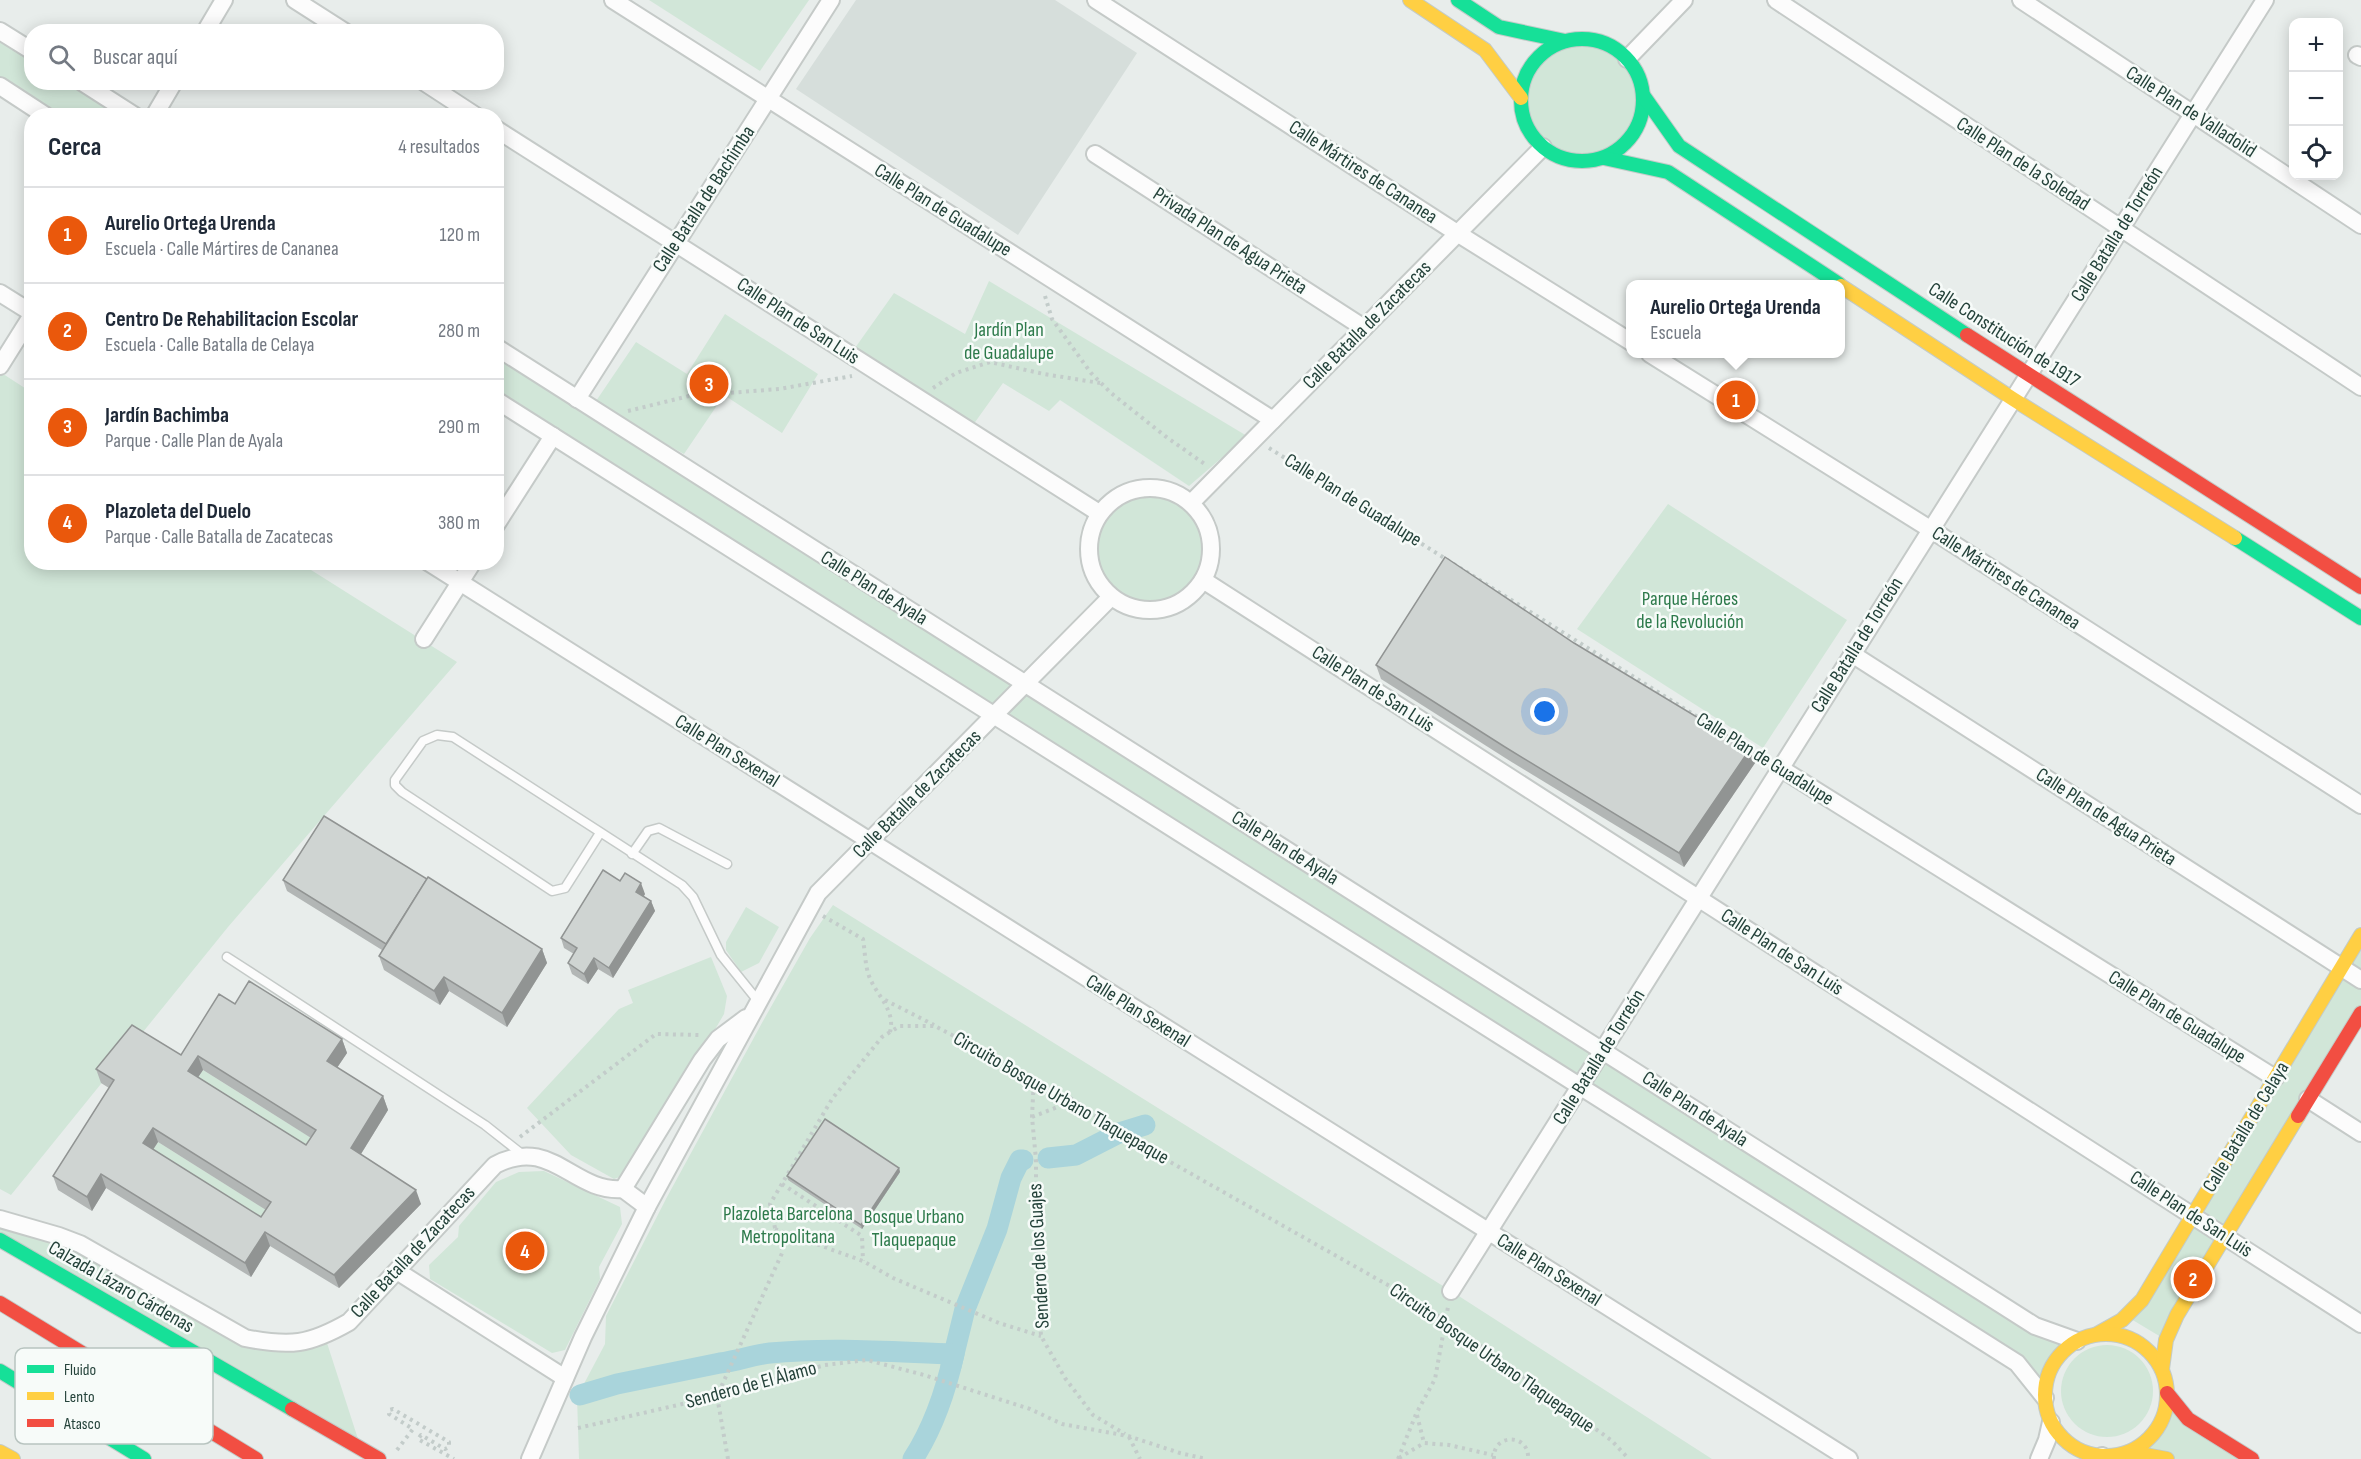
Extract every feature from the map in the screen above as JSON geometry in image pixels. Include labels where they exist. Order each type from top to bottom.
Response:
[{"type":"main road","points":[[1410,0],[1485,50],[1521,98]]},
{"type":"main road","points":[[1458,0],[1498,27],[1565,41],[1581,39],[1598,41],[1614,48],[1627,59],[1638,76],[1644,96],[1642,115],[1634,133],[1621,148],[1604,158],[1572,161],[1557,156],[1543,147],[1531,133],[1523,117],[1521,98],[1524,79],[1533,63],[1548,50],[1565,41]]},
{"type":"main road","name":"Calle Constitución de 1917","points":[[1644,96],[1679,146],[2028,375],[2361,587]]},
{"type":"main road","points":[[1604,158],[1668,172],[1832,280]]},
{"type":"main road","points":[[1845,288],[2013,399],[2361,618]]},
{"type":"main road","name":"Calle Batalla de Celaya","points":[[2097,1334],[2122,1320],[2142,1300],[2361,935]]},
{"type":"main road","name":"Calle Batalla de Celaya","points":[[2162,1369],[2166,1340],[2177,1315],[2361,1013]]},
{"type":"main road","name":"Calzada Lázaro Cárdenas","points":[[0,1240],[187,1348]]},
{"type":"main road","points":[[0,1303],[74,1348]]},
{"type":"main road","points":[[2128,1452],[2150,1438],[2161,1423],[2167,1405],[2162,1369],[2151,1353],[2135,1341],[2117,1334],[2097,1334],[2077,1341],[2059,1355],[2048,1375],[2045,1398],[2051,1422],[2064,1439],[2081,1451],[2100,1457],[2128,1452],[2167,1459]]},
{"type":"main road","name":"Calzada Lázaro Cárdenas","points":[[213,1363],[379,1459]]},
{"type":"main road","points":[[0,1371],[15,1380]]},
{"type":"main road","points":[[2167,1393],[2188,1419],[2252,1459]]},
{"type":"main road","points":[[213,1433],[256,1459]]},
{"type":"main road","points":[[119,1444],[144,1459]]},
{"type":"main road","points":[[0,1452],[13,1459]]},
{"type":"street","points":[[210,24],[225,0]]},
{"type":"street","points":[[296,0],[333,24]]},
{"type":"street","name":"Calle Plan de Guadalupe","points":[[613,0],[1273,420]]},
{"type":"street","name":"Calle Batalla de Bachimba","points":[[577,399],[831,0]]},
{"type":"street","name":"Calle Mártires de Cananea","points":[[1096,0],[1457,233],[1626,339]]},
{"type":"street","points":[[1627,59],[1684,0]]},
{"type":"street","name":"Calle Plan de la Soledad","points":[[1776,0],[2361,387]]},
{"type":"street","name":"Calle Plan de Valladolid","points":[[2021,0],[2361,225]]},
{"type":"street","name":"Calle Batalla de Torreón","points":[[1451,1292],[2265,0]]},
{"type":"street","points":[[0,31],[24,46]]},
{"type":"street","points":[[0,86],[34,108]]},
{"type":"street","points":[[94,90],[123,108]]},
{"type":"street","points":[[159,108],[169,90]]},
{"type":"street","points":[[436,90],[464,108]]},
{"type":"street","name":"Calle Plan de San Luis","points":[[504,134],[1099,513]]},
{"type":"street","name":"Calle Batalla de Zacatecas","points":[[1191,503],[1543,147]]},
{"type":"street","name":"Privada Plan de Agua Prieta","points":[[1095,154],[1364,328]]},
{"type":"street","points":[[0,293],[24,309]]},
{"type":"street","points":[[0,366],[24,327]]},
{"type":"street","name":"Calle Plan de Ayala","points":[[504,352],[2035,1326],[2077,1341]]},
{"type":"street","name":"Calle Mártires de Cananea","points":[[1656,358],[1930,529],[2361,805]]},
{"type":"street","name":"Calle Plan de Ayala","points":[[504,405],[2017,1363],[2045,1398]]},
{"type":"street","points":[[504,513],[553,436]]},
{"type":"street","points":[[1142,488],[1160,488],[1176,493],[1191,503],[1204,519],[1210,539],[1210,560],[1203,580],[1185,599],[1161,609],[1135,608],[1112,597],[1096,579],[1089,557],[1090,534],[1099,513],[1111,501],[1126,492],[1142,488]]},
{"type":"street","name":"Calle Plan Sexenal","points":[[440,570],[1849,1459]]},
{"type":"street","points":[[424,639],[468,570]]},
{"type":"street","name":"Calle Plan de San Luis","points":[[1203,580],[2361,1324]]},
{"type":"street","name":"Calle Batalla de Zacatecas","points":[[530,1459],[583,1337],[647,1207],[755,1007],[825,885],[871,842],[1112,597]]},
{"type":"street","name":"Calle Plan de Agua Prieta","points":[[1852,654],[2361,980]]},
{"type":"street","name":"Calle Plan de Guadalupe","points":[[1780,768],[2275,1078]]},
{"type":"street","name":"Calle Batalla de Zacatecas","points":[[623,1189],[685,1087],[718,1039],[755,1007]]},
{"type":"street","points":[[2308,1099],[2361,1133]]},
{"type":"street","points":[[517,1150],[551,1161],[605,1189],[623,1189],[647,1207]]},
{"type":"street","name":"Calle Batalla de Zacatecas","points":[[0,1219],[80,1244],[245,1338],[275,1344],[301,1342],[323,1337],[349,1322],[495,1165],[517,1150]]},
{"type":"street","points":[[397,1271],[566,1378]]},
{"type":"street","points":[[2039,1459],[2051,1422]]},
{"type":"lane","points":[[600,833],[565,888],[552,891],[402,792],[395,784],[395,780],[423,741],[436,735],[453,737],[688,890],[721,955],[755,1007]]},
{"type":"lane","points":[[632,854],[648,831],[659,828],[727,864]]},
{"type":"lane","points":[[227,957],[485,1125],[517,1150]]},
{"type":"path","points":[[1037,270],[1052,319],[1090,373],[1165,436],[1220,473]]},
{"type":"path","points":[[917,397],[956,373],[990,362],[1101,383]]},
{"type":"path","points":[[605,416],[689,396],[779,389],[876,371]]},
{"type":"path","name":"Calle Plan de Guadalupe","points":[[1254,439],[1780,768]]},
{"type":"path","points":[[810,908],[863,939],[869,977],[884,1000],[891,1017],[892,1031],[882,1037]]},
{"type":"path","points":[[884,1000],[935,1026]]},
{"type":"path","name":"Circuito Bosque Urbano Tlaquepaque","points":[[717,1396],[730,1363],[783,1251],[770,1204],[832,1099],[882,1037],[900,1026],[935,1026],[1034,1077],[1074,1100],[1119,1132],[1409,1297],[1611,1440],[1629,1459]]},
{"type":"path","points":[[517,1150],[656,1034],[711,1035],[718,1039]]},
{"type":"path","name":"Sendero de los Guajes","points":[[1034,1077],[1032,1117],[1036,1160],[1036,1249],[1041,1336],[1065,1378],[1093,1415],[1128,1436]]},
{"type":"path","points":[[1032,1117],[1074,1100]]},
{"type":"path","points":[[782,1184],[862,1236],[863,1261]]},
{"type":"path","points":[[775,1228],[863,1261],[893,1278],[964,1309],[1041,1336]]},
{"type":"path","points":[[1398,1459],[1416,1414],[1435,1379],[1446,1321]]},
{"type":"path","name":"Sendero de El Álamo","points":[[578,1428],[717,1396],[825,1365],[867,1360],[924,1374],[1030,1409],[1062,1424],[1128,1436]]},
{"type":"path","points":[[717,1396],[728,1459]]},
{"type":"path","points":[[396,1452],[413,1429],[389,1414],[388,1410],[393,1409],[449,1442],[449,1447],[445,1449],[421,1435],[418,1439],[454,1459]]},
{"type":"path","points":[[1416,1414],[1424,1443]]},
{"type":"path","points":[[1128,1436],[1205,1459]]},
{"type":"path","points":[[1128,1436],[1140,1459]]},
{"type":"path","points":[[1398,1459],[1424,1443],[1449,1445],[1494,1457],[1500,1442],[1506,1439],[1522,1442],[1527,1449],[1528,1459]]},
{"type":"shaded area","points":[[856,0],[1055,0],[1137,53],[1018,235],[796,89]]},
{"type":"green space","points":[[649,0],[809,0],[760,71]]},
{"type":"green space","points":[[0,37],[24,52],[24,90],[84,90],[113,108],[35,108],[0,86]]},
{"type":"green space","points":[[1582,40],[1605,45],[1624,58],[1637,77],[1642,100],[1637,123],[1624,142],[1605,155],[1582,160],[1559,155],[1540,142],[1527,123],[1522,100],[1527,77],[1540,58],[1559,45]]},
{"type":"green space","name":"Jardín Plan de Guadalupe","points":[[989,281],[1247,436],[1189,486],[1060,400],[1049,411],[1003,383],[973,425],[855,348],[894,293],[965,334]]},
{"type":"green space","points":[[725,314],[818,374],[782,433],[724,395],[684,454],[594,404],[636,342],[687,374]]},
{"type":"green space","points":[[504,354],[1018,686],[996,715],[504,404]]},
{"type":"green space","points":[[0,372],[24,387],[24,570],[311,570],[457,662],[228,927],[11,1195],[0,1189]]},
{"type":"green space","points":[[1150,488],[1173,493],[1184,498],[1193,506],[1201,515],[1206,526],[1211,549],[1206,572],[1201,583],[1193,592],[1184,600],[1173,605],[1150,610],[1127,605],[1116,600],[1107,592],[1099,583],[1094,572],[1089,549],[1094,526],[1099,515],[1107,506],[1116,498],[1127,493]]},
{"type":"green space","name":"Parque Héroes de la Revolución","points":[[1668,504],[1847,620],[1763,748],[1577,629]]},
{"type":"green space","points":[[1026,684],[1600,1055],[1580,1086],[1000,718]]},
{"type":"green space","name":"Bosque Urbano Tlaquepaque","points":[[833,905],[1451,1291],[1712,1459],[579,1459],[577,1397],[605,1344],[606,1316],[667,1197],[763,1021],[810,938]]},
{"type":"green space","points":[[746,907],[779,927],[759,963],[741,972],[726,950],[726,942]]},
{"type":"green space","points":[[2361,941],[2361,1013],[2166,1340],[2126,1316]]},
{"type":"green space","points":[[711,957],[727,996],[724,1014],[631,1173],[614,1179],[571,1155],[527,1108],[619,1009],[633,1003],[628,990]]},
{"type":"green space","points":[[1603,1057],[2069,1345],[2052,1365],[2045,1390],[1586,1084]]},
{"type":"green space","points":[[203,1070],[321,1144],[311,1159],[193,1085]]},
{"type":"green space","points":[[158,1142],[276,1216],[266,1231],[148,1157]]},
{"type":"green space","points":[[544,1171],[620,1207],[622,1224],[599,1267],[600,1279],[565,1350],[552,1353],[430,1279],[429,1265],[458,1237],[459,1226],[496,1182],[519,1172]]},
{"type":"green space","points":[[0,1220],[80,1244],[245,1338],[327,1343],[359,1442],[213,1360],[213,1348],[192,1348],[0,1240]]},
{"type":"green space","points":[[2107,1345],[2125,1348],[2140,1358],[2150,1373],[2153,1391],[2150,1409],[2140,1424],[2125,1434],[2107,1437],[2089,1434],[2074,1424],[2064,1409],[2061,1391],[2064,1373],[2074,1358],[2089,1348]]},
{"type":"green space","points":[[2167,1405],[2245,1459],[2167,1459],[2136,1453],[2163,1425]]},
{"type":"building","points":[[1445,557],[1574,643],[1750,749],[1679,853],[1376,665]]},
{"type":"building","points":[[324,816],[427,879],[386,944],[283,880]]},
{"type":"building","points":[[603,870],[620,881],[625,873],[641,883],[636,892],[651,901],[609,968],[594,958],[584,974],[568,963],[577,948],[561,938]]},
{"type":"building","points":[[428,877],[542,949],[502,1013],[444,977],[434,991],[379,956]]},
{"type":"building","points":[[249,981],[342,1039],[327,1061],[383,1096],[351,1148],[416,1190],[334,1275],[265,1232],[245,1263],[101,1174],[87,1197],[53,1176],[114,1080],[96,1069],[132,1025],[181,1055],[219,994],[235,1004]],"holes":[[[198,1056],[316,1130],[306,1145],[188,1071]],[[153,1128],[271,1202],[261,1217],[143,1143]]]},
{"type":"building","points":[[825,1119],[899,1168],[861,1225],[787,1176]]},
{"type":"waterway","points":[[1048,1158],[1076,1155],[1119,1133],[1145,1125]]},
{"type":"waterway","points":[[951,1366],[965,1309],[997,1229],[1011,1178],[1020,1160],[1023,1160]]},
{"type":"waterway","points":[[580,1395],[617,1384],[770,1353],[839,1350],[954,1354],[938,1408],[927,1435],[913,1459]]},
{"type":"traffic: fast","points":[[1458,0],[1499,27],[1565,41]]},
{"type":"traffic: fast","points":[[1582,39],[1605,44],[1616,49],[1625,57],[1633,66],[1638,77],[1643,100],[1638,123],[1633,134],[1625,143],[1616,151],[1605,156],[1582,161],[1559,156],[1548,151],[1539,143],[1531,134],[1526,123],[1521,100],[1526,77],[1531,66],[1539,57],[1548,49],[1559,44],[1582,39]]},
{"type":"traffic: fast","points":[[1643,95],[1679,146],[1967,335]]},
{"type":"traffic: fast","points":[[1604,158],[1668,172],[1833,280]]},
{"type":"traffic: fast","points":[[2235,538],[2361,618]]},
{"type":"traffic: fast","points":[[0,1240],[187,1348]]},
{"type":"traffic: fast","points":[[213,1363],[292,1409]]},
{"type":"traffic: fast","points":[[0,1371],[15,1380]]},
{"type":"traffic: fast","points":[[119,1444],[144,1459]]},
{"type":"traffic: slow","points":[[1410,0],[1485,50],[1521,98]]},
{"type":"traffic: slow","points":[[1845,289],[2013,399],[2235,538]]},
{"type":"traffic: slow","points":[[2097,1334],[2122,1320],[2142,1300],[2361,935]]},
{"type":"traffic: slow","points":[[2162,1369],[2166,1340],[2177,1315],[2298,1116]]},
{"type":"traffic: slow","points":[[2106,1334],[2129,1339],[2140,1344],[2149,1352],[2157,1361],[2162,1372],[2167,1395],[2162,1418],[2157,1429],[2149,1438],[2140,1446],[2129,1451],[2106,1456],[2083,1451],[2072,1446],[2063,1438],[2055,1429],[2050,1418],[2045,1395],[2050,1372],[2055,1361],[2063,1352],[2072,1344],[2083,1339],[2106,1334]]},
{"type":"traffic: slow","points":[[0,1452],[13,1459]]},
{"type":"traffic: slow","points":[[2129,1452],[2167,1459]]},
{"type":"traffic: jam","points":[[1967,335],[2361,587]]},
{"type":"traffic: jam","points":[[2298,1116],[2361,1013]]},
{"type":"traffic: jam","points":[[0,1303],[74,1348]]},
{"type":"traffic: jam","points":[[2167,1393],[2188,1419],[2252,1459]]},
{"type":"traffic: jam","points":[[292,1409],[379,1459]]},
{"type":"traffic: jam","points":[[213,1433],[256,1459]]},
{"type":"place","name":"Jardín Bachimba","points":[[709,384]]},
{"type":"place","name":"Aurelio Ortega Urenda","points":[[1736,400]]},
{"type":"place","name":"Plazoleta del Duelo","points":[[525,1251]]},
{"type":"place","name":"Centro De Rehabilitacion Escolar","points":[[2193,1279]]},
{"type":"park label","name":"Plazoleta Barcelona Metropolitana","points":[[788,1226]]}]
